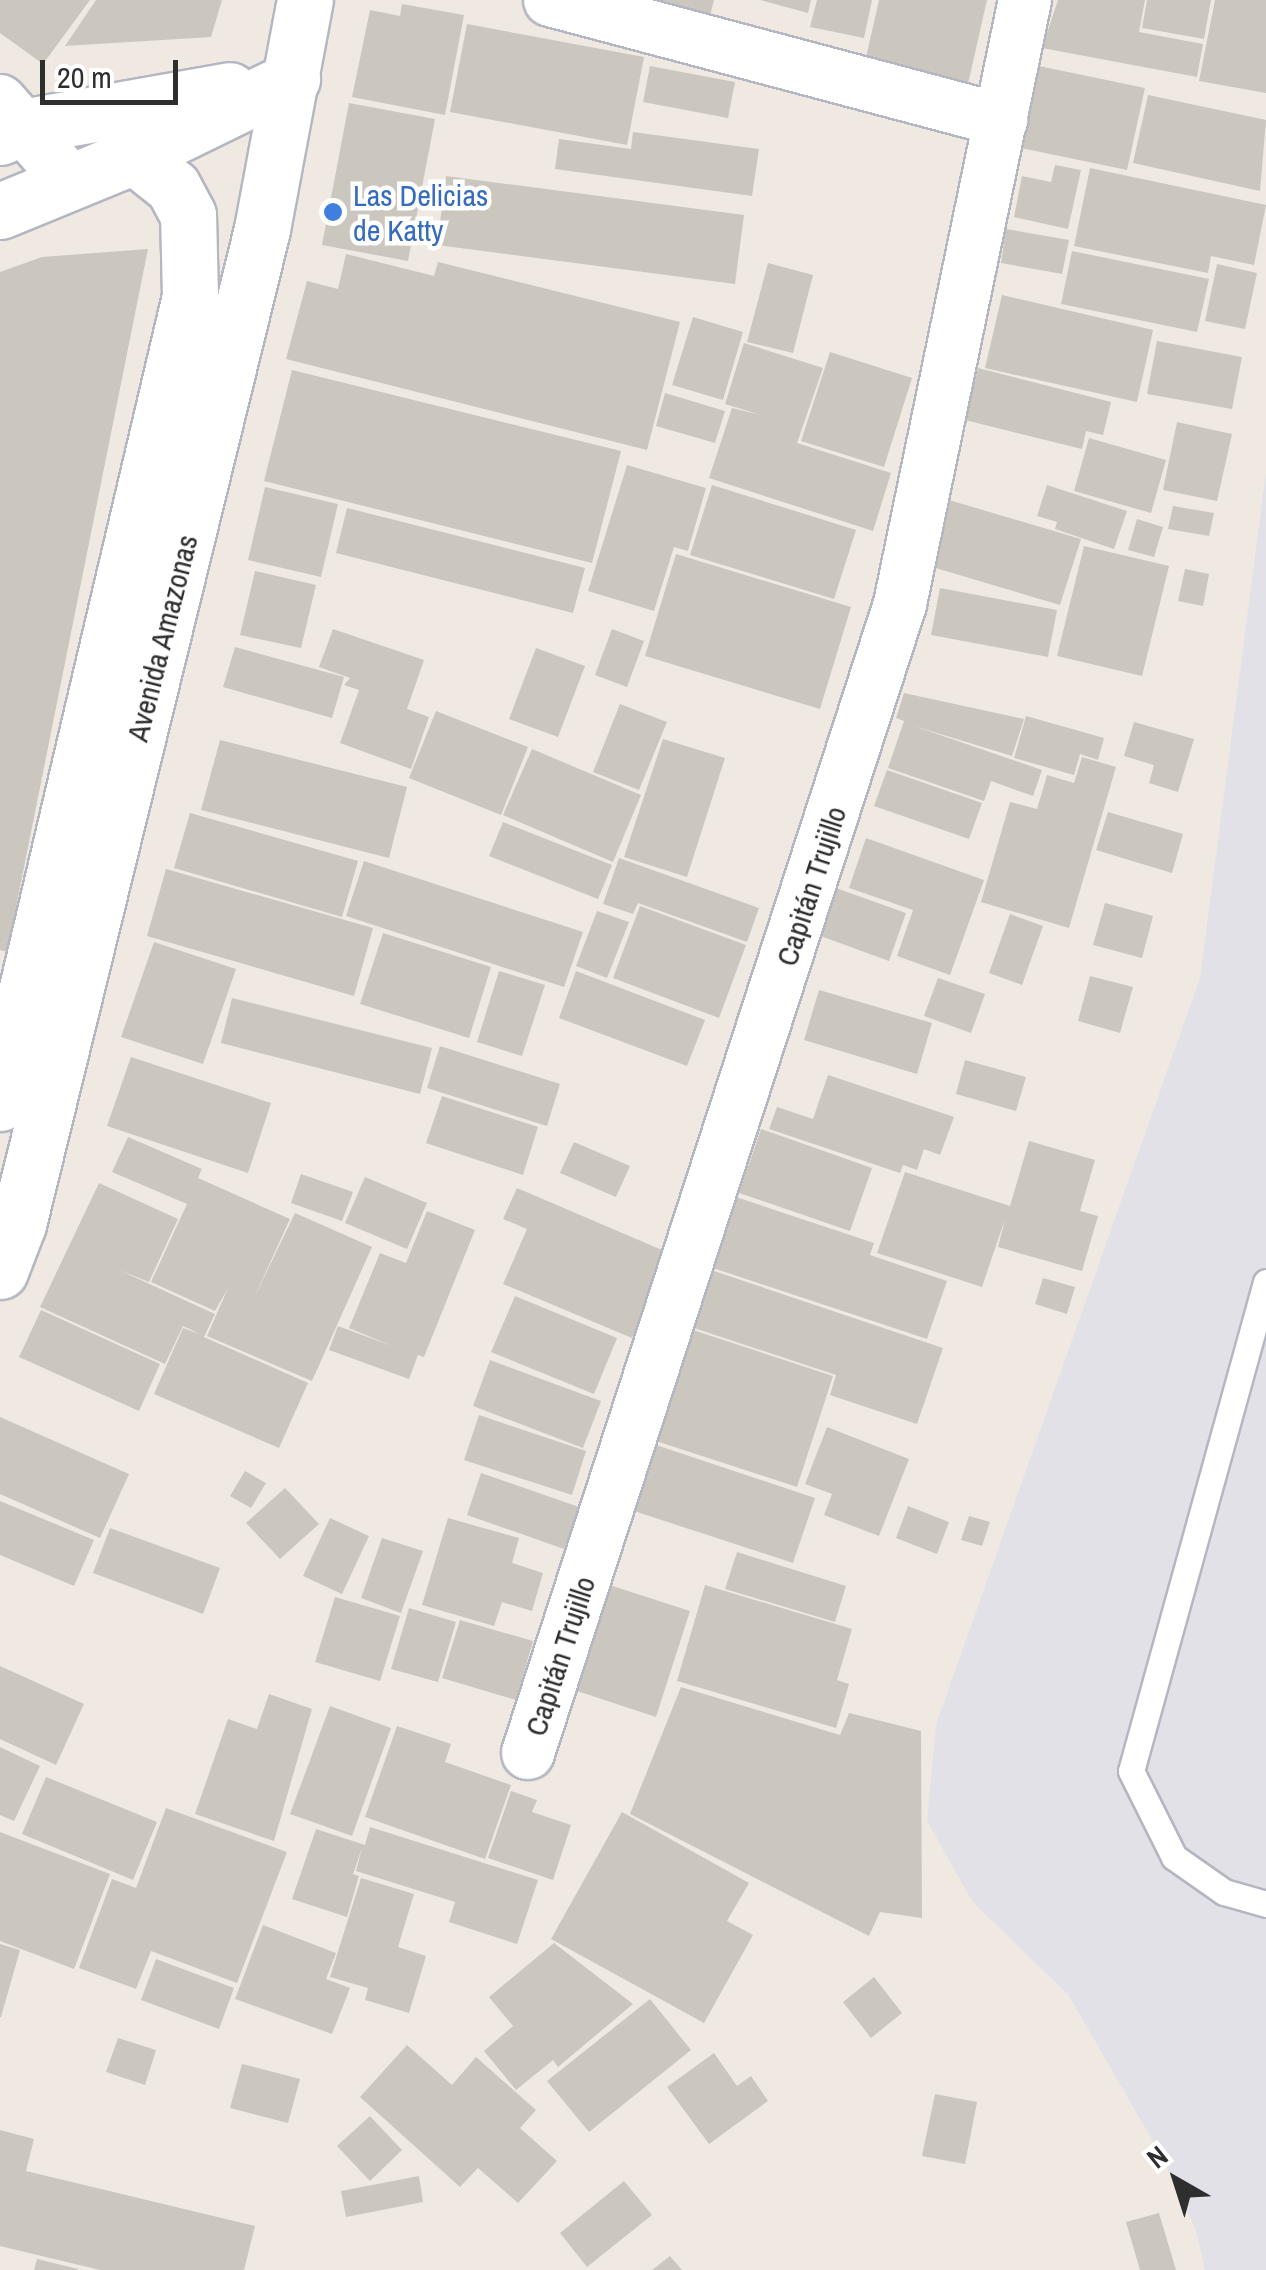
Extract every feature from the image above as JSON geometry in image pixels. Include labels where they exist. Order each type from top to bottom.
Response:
[{"type":"main road","name":"Avenida Amazonas","points":[[0,1271],[18,1224],[257,248],[305,0]]},
{"type":"main road","points":[[7,121],[292,79]]},
{"type":"main road","points":[[0,211],[134,156],[292,79]]},
{"type":"main road","name":"Avenida Amazonas","points":[[0,1103],[190,296],[188,215],[174,187],[134,156]]},
{"type":"street","points":[[550,0],[1001,120]]},
{"type":"street","name":"Capitán Trujillo","points":[[528,1753],[900,604],[1025,0]]},
{"type":"street","points":[[7,121],[70,181]]},
{"type":"lane","points":[[1266,1282],[1131,1770],[1174,1857],[1224,1892],[1266,1904]]},
{"type":"shaded area","points":[[1266,472],[1266,2270],[1205,2270],[1196,2230],[1161,2155],[1069,1996],[972,1901],[927,1821],[936,1725],[1200,978]]},
{"type":"building","points":[[0,0],[90,0],[43,64],[0,33]]},
{"type":"building","points":[[96,0],[222,0],[211,37],[65,46]]},
{"type":"building","points":[[613,0],[714,0],[707,27]]},
{"type":"building","points":[[760,0],[811,0],[808,13]]},
{"type":"building","points":[[817,0],[872,0],[864,38],[810,27]]},
{"type":"building","points":[[879,0],[987,0],[968,84],[865,62]]},
{"type":"building","points":[[1058,0],[1145,0],[1139,32],[1203,44],[1197,77],[1042,48]]},
{"type":"building","points":[[1147,0],[1211,0],[1204,39],[1142,28]]},
{"type":"building","points":[[1215,0],[1266,0],[1266,93],[1199,81]]},
{"type":"building","points":[[402,4],[464,15],[445,115],[352,97],[370,10],[400,16]]},
{"type":"building","points":[[467,24],[644,57],[627,145],[450,112]]},
{"type":"building","points":[[650,66],[735,82],[728,118],[643,102]]},
{"type":"building","points":[[1039,66],[1145,88],[1127,170],[1021,148]]},
{"type":"building","points":[[1148,95],[1266,120],[1260,191],[1133,163]]},
{"type":"building","points":[[349,103],[435,119],[408,261],[322,245]]},
{"type":"building","points":[[633,132],[759,149],[752,196],[555,169],[559,139],[631,149]]},
{"type":"building","points":[[1055,165],[1081,170],[1068,229],[1014,217],[1022,176],[1051,182]]},
{"type":"building","points":[[1090,168],[1266,205],[1254,265],[1211,256],[1208,273],[1074,246]]},
{"type":"building","points":[[446,176],[744,215],[735,284],[437,245]]},
{"type":"building","points":[[1006,229],[1069,240],[1062,274],[1001,263]]},
{"type":"building","points":[[148,249],[7,952],[0,950],[0,272],[42,257]]},
{"type":"building","points":[[1072,251],[1209,279],[1197,332],[1061,304]]},
{"type":"building","points":[[346,254],[434,276],[438,262],[680,322],[647,450],[286,359],[307,281],[338,289]]},
{"type":"building","points":[[768,263],[813,275],[793,353],[747,342]]},
{"type":"building","points":[[1217,264],[1257,273],[1245,329],[1205,321]]},
{"type":"building","points":[[1002,295],[1153,330],[1137,402],[985,368]]},
{"type":"building","points":[[693,317],[743,332],[723,400],[672,385]]},
{"type":"building","points":[[1157,341],[1242,357],[1232,409],[1147,394]]},
{"type":"building","points":[[744,343],[823,368],[797,443],[891,473],[873,531],[709,478],[732,408],[761,415],[725,404]]},
{"type":"building","points":[[830,352],[912,378],[884,467],[801,441]]},
{"type":"building","points":[[978,368],[1111,402],[1103,435],[1086,431],[1082,449],[965,420]]},
{"type":"building","points":[[292,370],[621,451],[592,563],[264,481]]},
{"type":"building","points":[[665,393],[725,411],[715,443],[656,426]]},
{"type":"building","points":[[1177,422],[1232,434],[1217,501],[1163,490]]},
{"type":"building","points":[[1089,438],[1166,460],[1151,513],[1074,491]]},
{"type":"building","points":[[627,465],[706,488],[688,551],[674,547],[654,611],[588,591]]},
{"type":"building","points":[[712,485],[856,530],[834,599],[690,555]]},
{"type":"building","points":[[1047,485],[1127,511],[1114,549],[1055,529],[1057,522],[1037,516]]},
{"type":"building","points":[[265,487],[338,504],[321,577],[248,560]]},
{"type":"building","points":[[949,500],[1081,539],[1060,605],[929,566]]},
{"type":"building","points":[[1173,506],[1214,513],[1209,536],[1168,529]]},
{"type":"building","points":[[347,508],[585,568],[573,613],[336,553]]},
{"type":"building","points":[[1137,519],[1163,527],[1154,557],[1128,550]]},
{"type":"building","points":[[1084,546],[1169,566],[1142,676],[1057,656]]},
{"type":"building","points":[[676,554],[851,607],[820,709],[645,656]]},
{"type":"building","points":[[1185,569],[1209,574],[1203,606],[1178,601]]},
{"type":"building","points":[[255,571],[316,585],[301,648],[240,635]]},
{"type":"building","points":[[940,588],[1057,610],[1048,657],[931,635]]},
{"type":"building","points":[[333,629],[424,660],[407,709],[429,717],[411,769],[340,743],[359,690],[344,685],[350,678],[319,667]]},
{"type":"building","points":[[612,629],[644,641],[627,687],[595,675]]},
{"type":"building","points":[[235,647],[344,677],[332,718],[223,687]]},
{"type":"building","points":[[536,648],[585,666],[558,737],[509,719]]},
{"type":"building","points":[[904,693],[1024,719],[1012,756],[914,726],[1042,770],[1033,796],[991,781],[984,801],[888,768],[904,721],[896,718]]},
{"type":"building","points":[[620,704],[667,722],[639,790],[593,772]]},
{"type":"building","points":[[436,711],[528,747],[501,815],[409,778]]},
{"type":"building","points":[[1026,716],[1104,738],[1098,760],[1080,754],[1074,775],[1014,758]]},
{"type":"building","points":[[1134,722],[1194,739],[1178,792],[1149,783],[1154,765],[1124,756]]},
{"type":"building","points":[[663,739],[725,758],[687,877],[624,857]]},
{"type":"building","points":[[220,740],[407,787],[389,858],[201,810]]},
{"type":"building","points":[[532,749],[641,795],[613,862],[503,815]]},
{"type":"building","points":[[1082,757],[1116,767],[1069,928],[981,902],[1010,802],[1037,809],[1047,775],[1074,783]]},
{"type":"building","points":[[887,770],[982,803],[969,839],[874,806]]},
{"type":"building","points":[[1108,812],[1183,834],[1172,873],[1096,850]]},
{"type":"building","points":[[190,813],[358,861],[342,917],[174,868]]},
{"type":"building","points":[[503,822],[612,865],[598,899],[489,856]]},
{"type":"building","points":[[866,838],[984,880],[950,975],[897,956],[913,910],[849,888]]},
{"type":"building","points":[[619,858],[759,908],[747,942],[638,903],[633,914],[603,904]]},
{"type":"building","points":[[364,861],[583,932],[564,987],[346,916]]},
{"type":"building","points":[[166,869],[373,928],[354,996],[147,936]]},
{"type":"building","points":[[833,887],[906,913],[889,961],[815,934]]},
{"type":"building","points":[[1105,903],[1153,916],[1142,958],[1093,945]]},
{"type":"building","points":[[640,906],[746,945],[719,1018],[613,978]]},
{"type":"building","points":[[597,911],[629,922],[607,978],[576,966]]},
{"type":"building","points":[[1010,914],[1043,926],[1022,985],[989,973]]},
{"type":"building","points":[[383,933],[491,967],[469,1038],[360,1004]]},
{"type":"building","points":[[154,942],[236,969],[203,1064],[121,1037]]},
{"type":"building","points":[[499,971],[545,985],[522,1056],[477,1042]]},
{"type":"building","points":[[576,971],[705,1020],[687,1066],[559,1018]]},
{"type":"building","points":[[1090,976],[1133,987],[1120,1033],[1078,1021]]},
{"type":"building","points":[[938,978],[985,994],[971,1033],[924,1016]]},
{"type":"building","points":[[819,990],[932,1023],[917,1074],[804,1040]]},
{"type":"building","points":[[232,998],[432,1048],[420,1094],[221,1043]]},
{"type":"building","points":[[440,1046],[560,1084],[547,1126],[427,1088]]},
{"type":"building","points":[[131,1057],[271,1103],[248,1173],[107,1126]]},
{"type":"building","points":[[965,1060],[1026,1077],[1016,1111],[956,1094]]},
{"type":"building","points":[[828,1075],[954,1117],[940,1155],[924,1149],[917,1170],[903,1165],[900,1173],[769,1129],[777,1107],[813,1119]]},
{"type":"building","points":[[442,1096],[538,1127],[523,1175],[426,1143]]},
{"type":"building","points":[[761,1129],[872,1168],[850,1231],[739,1193]]},
{"type":"building","points":[[128,1137],[202,1169],[198,1178],[290,1219],[253,1300],[295,1213],[372,1247],[312,1381],[207,1336],[228,1288],[215,1311],[151,1282],[187,1204],[112,1172]]},
{"type":"building","points":[[1029,1141],[1095,1160],[1080,1211],[1098,1216],[1082,1271],[998,1247],[1005,1219],[982,1287],[877,1253],[905,1172],[1010,1206]]},
{"type":"building","points":[[574,1142],[630,1166],[616,1197],[560,1173]]},
{"type":"building","points":[[301,1174],[353,1192],[342,1221],[291,1203]]},
{"type":"building","points":[[365,1177],[427,1203],[407,1249],[345,1223]]},
{"type":"building","points":[[99,1183],[178,1219],[149,1282],[119,1270],[215,1314],[204,1337],[308,1383],[279,1448],[154,1394],[183,1328],[200,1334],[183,1326],[165,1364],[40,1307]]},
{"type":"building","points":[[517,1188],[669,1253],[632,1338],[503,1284],[527,1229],[503,1219]]},
{"type":"building","points":[[736,1197],[874,1243],[870,1255],[947,1281],[927,1339],[713,1268]]},
{"type":"building","points":[[427,1211],[475,1230],[424,1357],[418,1355],[409,1379],[329,1350],[338,1326],[392,1346],[349,1328],[380,1253],[406,1263]]},
{"type":"building","points":[[708,1269],[943,1348],[917,1424],[830,1395],[836,1375],[688,1326]]},
{"type":"building","points":[[1043,1278],[1075,1287],[1067,1314],[1035,1304]]},
{"type":"building","points":[[515,1296],[617,1338],[594,1394],[491,1352]]},
{"type":"building","points":[[41,1310],[160,1364],[139,1411],[19,1357]]},
{"type":"building","points":[[693,1330],[833,1376],[797,1487],[656,1441]]},
{"type":"building","points":[[490,1360],[601,1401],[583,1448],[473,1406]]},
{"type":"building","points":[[479,1415],[586,1451],[572,1495],[464,1460]]},
{"type":"building","points":[[0,1417],[129,1474],[100,1538],[0,1494]]},
{"type":"building","points":[[827,1427],[909,1459],[879,1536],[824,1515],[832,1494],[805,1484]]},
{"type":"building","points":[[653,1444],[815,1498],[793,1563],[631,1510]]},
{"type":"building","points":[[245,1471],[266,1483],[251,1508],[230,1496]]},
{"type":"building","points":[[481,1473],[579,1507],[564,1549],[467,1515]]},
{"type":"building","points":[[285,1488],[319,1524],[280,1559],[246,1523]]},
{"type":"building","points":[[0,1501],[94,1540],[74,1586],[0,1555]]},
{"type":"building","points":[[908,1506],[949,1522],[937,1554],[896,1538]]},
{"type":"building","points":[[969,1516],[990,1522],[982,1546],[961,1540]]},
{"type":"building","points":[[330,1518],[369,1536],[342,1594],[303,1576]]},
{"type":"building","points":[[448,1518],[519,1538],[512,1563],[543,1573],[532,1611],[502,1602],[494,1626],[422,1605]]},
{"type":"building","points":[[110,1528],[220,1568],[203,1614],[93,1573]]},
{"type":"building","points":[[382,1538],[423,1551],[401,1613],[361,1598]]},
{"type":"building","points":[[737,1552],[846,1586],[835,1622],[725,1589]]},
{"type":"building","points":[[597,1581],[690,1611],[656,1717],[562,1686]]},
{"type":"building","points":[[705,1585],[852,1629],[837,1680],[849,1684],[836,1728],[677,1681]]},
{"type":"building","points":[[335,1597],[400,1616],[380,1681],[315,1662]]},
{"type":"building","points":[[409,1608],[456,1622],[438,1682],[391,1669]]},
{"type":"building","points":[[460,1620],[533,1641],[516,1700],[442,1678]]},
{"type":"building","points":[[0,1666],[84,1704],[56,1765],[0,1739]]},
{"type":"building","points":[[681,1687],[840,1735],[849,1713],[921,1731],[922,1918],[880,1912],[869,1936],[630,1814]]},
{"type":"building","points":[[269,1694],[312,1709],[274,1841],[195,1814],[228,1719],[257,1729]]},
{"type":"building","points":[[330,1706],[391,1728],[352,1836],[290,1814]]},
{"type":"building","points":[[397,1726],[451,1744],[445,1762],[511,1785],[485,1859],[365,1817]]},
{"type":"building","points":[[0,1747],[40,1766],[14,1821],[0,1815]]},
{"type":"building","points":[[46,1777],[157,1822],[133,1880],[22,1834]]},
{"type":"building","points":[[511,1791],[537,1800],[532,1812],[571,1825],[553,1880],[488,1858]]},
{"type":"building","points":[[166,1808],[287,1852],[237,1983],[151,1951],[136,1989],[79,1968],[112,1879],[136,1888]]},
{"type":"building","points":[[622,1812],[749,1883],[727,1921],[753,1935],[704,2023],[551,1939]]},
{"type":"building","points":[[370,1827],[538,1880],[517,1944],[449,1922],[455,1902],[356,1871],[362,1848],[353,1874],[359,1876],[347,1917],[292,1899],[316,1829],[365,1845]]},
{"type":"building","points":[[0,1832],[110,1874],[74,1969],[0,1941]]},
{"type":"building","points":[[361,1878],[414,1894],[398,1947],[426,1956],[409,2013],[365,2000],[368,1988],[330,1977]]},
{"type":"building","points":[[263,1925],[336,1953],[326,1979],[350,1988],[332,2034],[235,1999]]},
{"type":"building","points":[[554,1943],[633,2004],[558,2067],[553,2060],[516,2090],[484,2051],[513,2026],[489,1997]]},
{"type":"building","points":[[0,1944],[20,1950],[1,2017],[0,2017]]},
{"type":"building","points":[[156,1959],[234,1988],[219,2029],[141,2000]]},
{"type":"building","points":[[874,1977],[902,2013],[871,2038],[843,2002]]},
{"type":"building","points":[[650,1999],[691,2050],[589,2132],[547,2081]]},
{"type":"building","points":[[118,2038],[156,2050],[145,2085],[106,2072]]},
{"type":"building","points":[[407,2045],[452,2085],[476,2057],[536,2110],[520,2128],[557,2161],[518,2203],[478,2168],[460,2187],[360,2097]]},
{"type":"building","points":[[714,2053],[737,2086],[751,2076],[768,2101],[709,2144],[667,2087]]},
{"type":"building","points":[[242,2064],[300,2079],[288,2123],[230,2108]]},
{"type":"building","points":[[935,2094],[977,2102],[965,2164],[922,2156]]},
{"type":"building","points":[[370,2116],[402,2150],[370,2181],[337,2146]]},
{"type":"building","points":[[0,2130],[34,2139],[26,2171],[255,2226],[244,2270],[100,2270],[0,2246]]},
{"type":"building","points":[[419,2176],[423,2202],[346,2217],[341,2191]]},
{"type":"building","points":[[624,2181],[652,2215],[587,2267],[560,2233]]},
{"type":"building","points":[[1159,2213],[1176,2270],[1140,2270],[1126,2222]]},
{"type":"building","points":[[670,2256],[682,2270],[652,2270]]},
{"type":"building","points":[[37,2259],[78,2269],[78,2270],[34,2270]]},
{"type":"place","name":"Las Delicias de Katty","points":[[333,212]]}]
